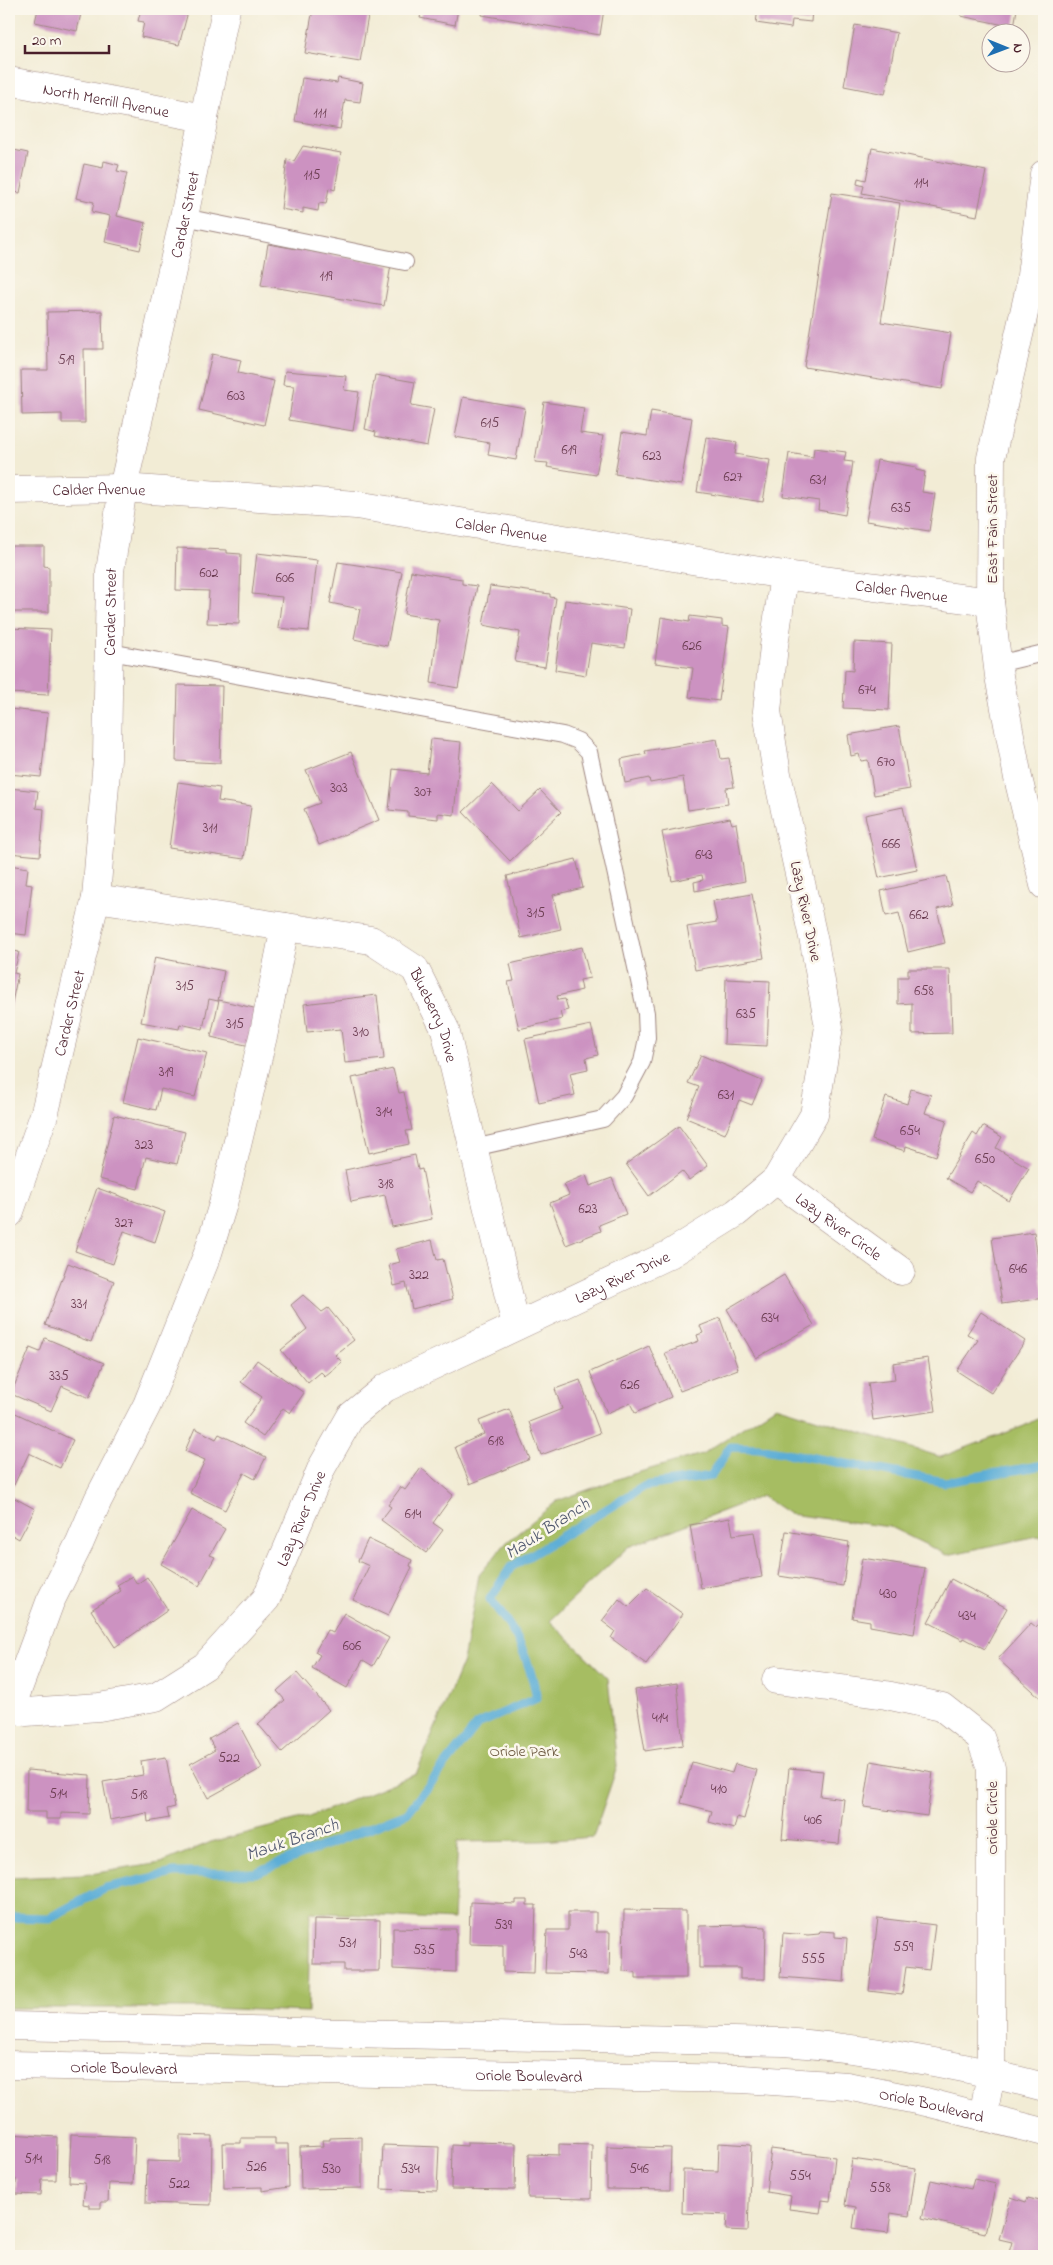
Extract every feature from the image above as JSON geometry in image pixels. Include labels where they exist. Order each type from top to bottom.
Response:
[{"type":"street","name":"Carder Street","points":[[9,1214],[45,1112],[96,898],[107,760],[110,571],[124,488],[184,217],[226,9]]},
{"type":"street","name":"North Merrill Avenue","points":[[9,81],[204,118]]},
{"type":"street","name":"East Fain Street","points":[[1044,174],[1037,292],[991,458],[990,602],[997,664],[1018,778],[1044,885]]},
{"type":"street","name":"Calder Avenue","points":[[9,490],[124,488],[356,506],[784,575],[990,602]]},
{"type":"street","name":"Lazy River Drive","points":[[10,1708],[26,1712],[99,1707],[156,1697],[205,1666],[266,1599],[322,1467],[351,1416],[385,1388],[670,1254],[736,1213],[776,1180],[814,1115],[830,1027],[814,942],[777,774],[767,711],[784,575]]},
{"type":"street","name":"Blueberry Drive","points":[[96,898],[370,940],[415,969],[445,1029],[516,1326]]},
{"type":"street","points":[[10,1708],[50,1602],[80,1542],[98,1500],[147,1405],[208,1254],[223,1204],[264,1032],[285,927]]},
{"type":"street","name":"Lazy River Circle","points":[[776,1180],[901,1271]]},
{"type":"street","name":"Oriole Circle","points":[[776,1680],[886,1695],[942,1707],[980,1737],[991,1768],[991,2073],[983,2117]]},
{"type":"street","points":[[9,2026],[784,2042],[848,2047],[910,2056],[991,2073],[1044,2087]]},
{"type":"street","name":"Oriole Boulevard","points":[[9,2065],[742,2078],[847,2086],[1044,2132]]},
{"type":"lane","points":[[184,217],[405,262]]},
{"type":"lane","points":[[110,652],[563,735],[578,741],[589,752],[646,1013],[647,1038],[642,1062],[624,1096],[603,1119],[473,1148]]},
{"type":"lane","points":[[997,664],[1044,653]]},
{"type":"green space","name":"Oriole Park","points":[[776,1406],[941,1457],[1024,1426],[1044,1415],[1044,1538],[1038,1536],[947,1555],[890,1527],[789,1514],[762,1496],[628,1547],[550,1621],[608,1678],[617,1767],[593,1837],[542,1841],[457,1842],[453,1920],[310,1912],[308,2012],[205,2008],[9,2008],[9,1878],[84,1875],[161,1863],[211,1842],[309,1817],[416,1774],[463,1661],[479,1575],[506,1543],[557,1501],[626,1476],[702,1454]]},
{"type":"building","points":[[38,9],[82,9],[77,31],[35,22]]},
{"type":"building","points":[[141,9],[186,9],[185,11],[188,12],[179,45],[141,37],[144,22],[138,21]]},
{"type":"building","points":[[313,9],[369,10],[360,62],[305,53]]},
{"type":"building","points":[[422,9],[458,9],[455,25],[420,18]]},
{"type":"building","points":[[483,9],[604,9],[600,35],[482,15]]},
{"type":"building","points":[[758,9],[812,9],[811,22],[792,20],[791,28],[756,23]]},
{"type":"building","points":[[963,9],[1017,9],[1015,22],[990,22],[961,16]]},
{"type":"building","points":[[855,25],[897,33],[885,94],[844,86]]},
{"type":"building","points":[[302,78],[337,83],[338,78],[363,83],[360,102],[345,100],[340,129],[295,121]]},
{"type":"building","points":[[303,146],[341,153],[335,190],[329,188],[326,204],[319,203],[318,211],[303,208],[303,213],[281,209],[287,159],[294,161]]},
{"type":"building","points":[[872,148],[986,171],[977,216],[862,193],[864,186],[857,184],[858,178],[866,180]]},
{"type":"building","points":[[9,149],[28,153],[20,193],[9,191]]},
{"type":"building","points":[[104,161],[119,165],[117,171],[127,173],[117,216],[146,223],[140,250],[105,242],[110,216],[92,212],[94,202],[76,198],[84,164],[103,168]]},
{"type":"building","points":[[832,193],[900,203],[881,322],[951,333],[942,389],[804,367]]},
{"type":"building","points":[[268,244],[391,265],[384,306],[261,285]]},
{"type":"building","points":[[102,311],[103,349],[84,349],[85,423],[62,423],[62,414],[22,415],[21,370],[48,370],[47,312]]},
{"type":"building","points":[[212,354],[241,360],[238,373],[274,381],[264,425],[199,410]]},
{"type":"building","points":[[285,371],[346,376],[344,390],[359,392],[353,431],[289,420],[294,386],[283,385]]},
{"type":"building","points":[[375,375],[415,382],[411,405],[434,409],[427,446],[375,436],[376,432],[365,429]]},
{"type":"building","points":[[463,397],[525,408],[516,460],[488,455],[490,443],[455,437]]},
{"type":"building","points":[[544,402],[584,408],[580,433],[603,436],[596,475],[547,467],[548,463],[535,462]]},
{"type":"building","points":[[651,411],[692,418],[681,485],[615,474],[622,432],[647,436]]},
{"type":"building","points":[[706,437],[737,442],[735,454],[770,460],[763,502],[697,492]]},
{"type":"building","points":[[814,448],[846,452],[844,461],[853,462],[845,515],[818,510],[819,501],[783,496],[789,453],[813,457]]},
{"type":"building","points":[[877,460],[916,467],[916,470],[925,472],[922,492],[935,494],[929,531],[866,521]]},
{"type":"building","points":[[9,546],[44,546],[44,566],[49,567],[49,612],[9,612]]},
{"type":"building","points":[[177,548],[227,550],[227,553],[241,554],[239,624],[207,623],[209,591],[176,590]]},
{"type":"building","points":[[257,553],[317,560],[309,631],[278,628],[282,597],[252,594]]},
{"type":"building","points":[[338,562],[402,572],[387,646],[354,639],[360,609],[330,603]]},
{"type":"building","points":[[411,571],[462,579],[462,584],[477,586],[458,688],[431,683],[439,620],[404,614]]},
{"type":"building","points":[[490,586],[550,594],[550,597],[556,598],[545,667],[515,662],[520,632],[483,625]]},
{"type":"building","points":[[565,600],[630,609],[625,648],[591,643],[586,675],[555,670]]},
{"type":"building","points":[[690,616],[722,620],[722,626],[729,627],[719,701],[689,697],[693,668],[655,663],[661,617],[689,622]]},
{"type":"building","points":[[9,628],[51,630],[48,695],[9,693]]},
{"type":"building","points":[[854,642],[892,644],[889,710],[843,708],[845,670],[853,671]]},
{"type":"building","points":[[178,685],[222,686],[220,763],[176,761]]},
{"type":"building","points":[[9,709],[48,713],[41,777],[9,774]]},
{"type":"building","points":[[899,726],[910,789],[874,795],[868,760],[861,761],[859,754],[851,756],[848,735]]},
{"type":"building","points":[[431,739],[461,742],[454,815],[438,813],[438,819],[408,816],[408,812],[389,810],[393,769],[427,773]]},
{"type":"building","points":[[717,739],[721,759],[729,758],[734,787],[726,788],[728,804],[688,810],[683,777],[650,783],[649,778],[625,783],[621,759],[646,754],[645,751]]},
{"type":"building","points":[[351,752],[379,820],[319,845],[304,809],[320,803],[306,770]]},
{"type":"building","points":[[178,782],[220,788],[218,801],[251,806],[244,859],[169,848]]},
{"type":"building","points":[[492,784],[518,811],[540,790],[561,812],[510,861],[463,812]]},
{"type":"building","points":[[9,788],[38,791],[36,808],[44,809],[40,856],[9,853]]},
{"type":"building","points":[[903,807],[917,870],[879,878],[865,815]]},
{"type":"building","points":[[730,818],[732,824],[736,823],[745,881],[695,891],[694,882],[703,880],[702,875],[672,881],[662,832]]},
{"type":"building","points":[[576,859],[583,888],[553,895],[561,929],[521,938],[507,876]]},
{"type":"building","points":[[9,865],[28,868],[26,884],[32,885],[26,935],[9,933]]},
{"type":"building","points":[[946,876],[953,905],[937,909],[945,943],[908,952],[899,913],[886,916],[881,891]]},
{"type":"building","points":[[752,894],[764,958],[695,970],[687,927],[717,922],[713,901]]},
{"type":"building","points":[[582,947],[590,978],[580,980],[582,990],[557,996],[558,1000],[565,999],[568,1010],[560,1012],[562,1019],[519,1029],[508,982],[514,981],[510,964]]},
{"type":"building","points":[[9,950],[19,952],[14,973],[18,974],[10,1012]]},
{"type":"building","points":[[155,957],[224,971],[218,1001],[209,999],[203,1029],[180,1024],[179,1029],[141,1022]]},
{"type":"building","points":[[908,969],[950,969],[952,1033],[912,1034],[912,1003],[898,1004],[898,977],[908,977]]},
{"type":"building","points":[[726,979],[770,981],[767,1046],[724,1044]]},
{"type":"building","points":[[377,995],[384,1059],[345,1063],[341,1029],[307,1032],[304,1004]]},
{"type":"building","points":[[219,1000],[258,1009],[250,1046],[211,1037]]},
{"type":"building","points":[[591,1025],[598,1055],[586,1058],[588,1069],[570,1073],[575,1095],[539,1103],[525,1039]]},
{"type":"building","points":[[138,1037],[207,1053],[195,1097],[161,1089],[156,1110],[123,1102]]},
{"type":"building","points":[[701,1055],[762,1081],[752,1105],[739,1100],[725,1134],[686,1118],[699,1087],[688,1083]]},
{"type":"building","points":[[393,1069],[399,1093],[404,1092],[412,1130],[406,1131],[409,1144],[369,1153],[352,1078]]},
{"type":"building","points":[[911,1089],[931,1095],[925,1113],[947,1120],[936,1156],[906,1146],[905,1151],[872,1140],[886,1097],[907,1104]]},
{"type":"building","points":[[114,1115],[185,1132],[177,1164],[146,1157],[138,1189],[99,1179]]},
{"type":"building","points":[[679,1126],[708,1166],[689,1180],[682,1171],[649,1196],[626,1164]]},
{"type":"building","points":[[983,1126],[1002,1137],[996,1148],[1029,1168],[1009,1201],[977,1181],[970,1192],[946,1178],[973,1133],[977,1136]]},
{"type":"building","points":[[415,1155],[418,1170],[422,1169],[432,1219],[392,1227],[385,1195],[351,1202],[345,1170]]},
{"type":"building","points":[[586,1175],[590,1186],[612,1178],[626,1214],[599,1225],[601,1231],[566,1245],[550,1203],[569,1195],[564,1184]]},
{"type":"building","points":[[97,1188],[165,1212],[155,1242],[124,1231],[113,1264],[75,1251]]},
{"type":"building","points":[[1034,1232],[1044,1298],[1002,1304],[992,1238]]},
{"type":"building","points":[[432,1240],[437,1260],[443,1259],[453,1299],[412,1309],[406,1283],[394,1286],[389,1265],[400,1262],[396,1249]]},
{"type":"building","points":[[68,1263],[114,1281],[91,1342],[45,1325]]},
{"type":"building","points":[[784,1275],[814,1325],[756,1358],[727,1309]]},
{"type":"building","points":[[303,1295],[322,1312],[328,1308],[354,1340],[335,1355],[342,1362],[325,1376],[321,1372],[308,1383],[281,1350],[307,1329],[291,1305]]},
{"type":"building","points":[[981,1312],[1025,1341],[991,1393],[957,1371],[978,1340],[967,1334]]},
{"type":"building","points":[[720,1318],[738,1369],[680,1391],[665,1353],[699,1341],[697,1335],[703,1333],[700,1326]]},
{"type":"building","points":[[45,1338],[104,1363],[89,1398],[62,1386],[51,1411],[11,1394],[30,1348],[40,1352]]},
{"type":"building","points":[[649,1346],[671,1397],[635,1413],[630,1403],[607,1413],[590,1372]]},
{"type":"building","points":[[928,1358],[936,1411],[873,1420],[868,1383],[895,1380],[893,1363]]},
{"type":"building","points":[[257,1360],[304,1393],[290,1413],[283,1408],[263,1437],[243,1423],[262,1397],[241,1382]]},
{"type":"building","points":[[580,1380],[600,1433],[541,1455],[529,1422],[562,1409],[555,1389]]},
{"type":"building","points":[[509,1409],[530,1459],[470,1484],[455,1447],[484,1434],[479,1421]]},
{"type":"building","points":[[9,1410],[73,1440],[60,1468],[29,1453],[14,1485],[9,1482]]},
{"type":"building","points":[[195,1428],[216,1439],[219,1434],[266,1457],[255,1479],[244,1473],[225,1510],[190,1493],[205,1460],[185,1451]]},
{"type":"building","points":[[421,1468],[453,1495],[433,1523],[443,1530],[426,1553],[381,1520],[391,1507],[388,1505],[401,1487],[405,1490]]},
{"type":"building","points":[[9,1495],[35,1509],[19,1539],[9,1533]]},
{"type":"building","points":[[192,1510],[225,1529],[210,1555],[215,1557],[199,1586],[161,1564]]},
{"type":"building","points":[[730,1518],[733,1535],[754,1532],[762,1577],[701,1588],[690,1525]]},
{"type":"building","points":[[786,1531],[849,1542],[843,1586],[779,1576]]},
{"type":"building","points":[[368,1539],[412,1560],[410,1566],[412,1567],[388,1616],[353,1600],[369,1566],[358,1561]]},
{"type":"building","points":[[862,1558],[925,1568],[914,1634],[870,1626],[870,1621],[852,1618]]},
{"type":"building","points":[[132,1576],[137,1584],[147,1577],[168,1610],[115,1647],[91,1610],[121,1591],[117,1585]]},
{"type":"building","points":[[951,1579],[1007,1608],[985,1649],[928,1622]]},
{"type":"building","points":[[647,1588],[683,1614],[646,1664],[611,1638],[615,1631],[602,1621],[619,1599],[628,1607]]},
{"type":"building","points":[[344,1613],[389,1638],[373,1666],[363,1660],[347,1688],[312,1668],[320,1655],[315,1652],[327,1630],[333,1633]]},
{"type":"building","points":[[1044,1618],[1044,1701],[998,1659],[1031,1623],[1036,1627]]},
{"type":"building","points":[[297,1673],[329,1710],[282,1752],[258,1724],[285,1700],[277,1691]]},
{"type":"building","points":[[677,1683],[683,1745],[645,1751],[635,1690]]},
{"type":"building","points":[[238,1723],[262,1768],[208,1798],[190,1764],[215,1750],[209,1739]]},
{"type":"building","points":[[166,1757],[175,1807],[167,1809],[169,1818],[148,1822],[147,1813],[110,1820],[103,1782],[143,1775],[141,1761]]},
{"type":"building","points":[[871,1761],[933,1772],[927,1816],[864,1807]]},
{"type":"building","points":[[692,1762],[732,1773],[735,1764],[757,1770],[744,1819],[737,1817],[734,1829],[709,1822],[712,1811],[681,1803]]},
{"type":"building","points":[[789,1768],[823,1771],[820,1796],[844,1799],[839,1844],[782,1839]]},
{"type":"building","points":[[27,1770],[90,1775],[89,1814],[61,1813],[61,1819],[46,1819],[46,1812],[26,1812]]},
{"type":"building","points":[[516,1900],[527,1900],[527,1905],[536,1905],[534,1973],[503,1972],[503,1945],[469,1944],[470,1902],[516,1904]]},
{"type":"building","points":[[624,1910],[686,1911],[686,1978],[636,1978],[636,1972],[623,1971]]},
{"type":"building","points":[[568,1912],[596,1912],[596,1932],[610,1932],[609,1974],[545,1973],[547,1930],[568,1930]]},
{"type":"building","points":[[878,1918],[935,1925],[929,1970],[906,1967],[902,1995],[869,1991]]},
{"type":"building","points":[[314,1919],[380,1920],[379,1971],[344,1971],[344,1964],[313,1964]]},
{"type":"building","points":[[746,1925],[766,1927],[765,1979],[740,1979],[740,1968],[699,1968],[699,1926]]},
{"type":"building","points":[[393,1928],[456,1929],[456,1972],[393,1969]]},
{"type":"building","points":[[820,1931],[835,1932],[835,1937],[847,1938],[844,1982],[780,1977],[783,1933],[808,1935],[819,1934]]},
{"type":"building","points":[[9,2134],[57,2137],[56,2180],[42,2180],[41,2195],[16,2194],[16,2179],[9,2179]]},
{"type":"building","points":[[71,2134],[135,2137],[133,2184],[109,2183],[108,2202],[101,2202],[101,2208],[89,2208],[89,2205],[83,2204],[85,2183],[69,2182]]},
{"type":"building","points":[[180,2135],[212,2136],[211,2205],[146,2203],[147,2161],[180,2162]]},
{"type":"building","points":[[362,2137],[362,2188],[301,2189],[300,2147],[323,2146],[322,2140],[330,2140],[330,2138]]},
{"type":"building","points":[[241,2138],[275,2138],[275,2144],[288,2144],[289,2187],[262,2191],[262,2187],[224,2188],[223,2143],[241,2143]]},
{"type":"building","points":[[467,2142],[516,2143],[515,2190],[451,2189],[452,2145],[467,2146]]},
{"type":"building","points":[[719,2143],[751,2145],[748,2231],[726,2230],[727,2215],[682,2213],[683,2170],[718,2171]]},
{"type":"building","points":[[559,2144],[592,2145],[591,2199],[528,2198],[529,2154],[559,2155]]},
{"type":"building","points":[[383,2145],[439,2147],[437,2191],[381,2189]]},
{"type":"building","points":[[607,2146],[671,2148],[670,2190],[607,2189]]},
{"type":"building","points":[[771,2149],[835,2157],[830,2201],[822,2200],[820,2213],[789,2209],[791,2196],[766,2192]]},
{"type":"building","points":[[852,2159],[916,2168],[909,2216],[891,2213],[888,2233],[853,2228],[856,2207],[845,2205]]},
{"type":"building","points":[[974,2179],[996,2184],[985,2233],[922,2218],[931,2180],[971,2189]]},
{"type":"building","points":[[1011,2197],[1026,2202],[1028,2198],[1044,2202],[1044,2251],[1038,2249],[1036,2256],[1008,2256],[1012,2242],[999,2239]]},
{"type":"waterway","name":"Mauk Branch","points":[[9,1917],[49,1918],[106,1888],[174,1873],[255,1873],[407,1813],[478,1724],[537,1698],[530,1669],[520,1645],[490,1599],[511,1567],[645,1486],[711,1476],[730,1447],[759,1448],[945,1482],[1044,1465]]}]
